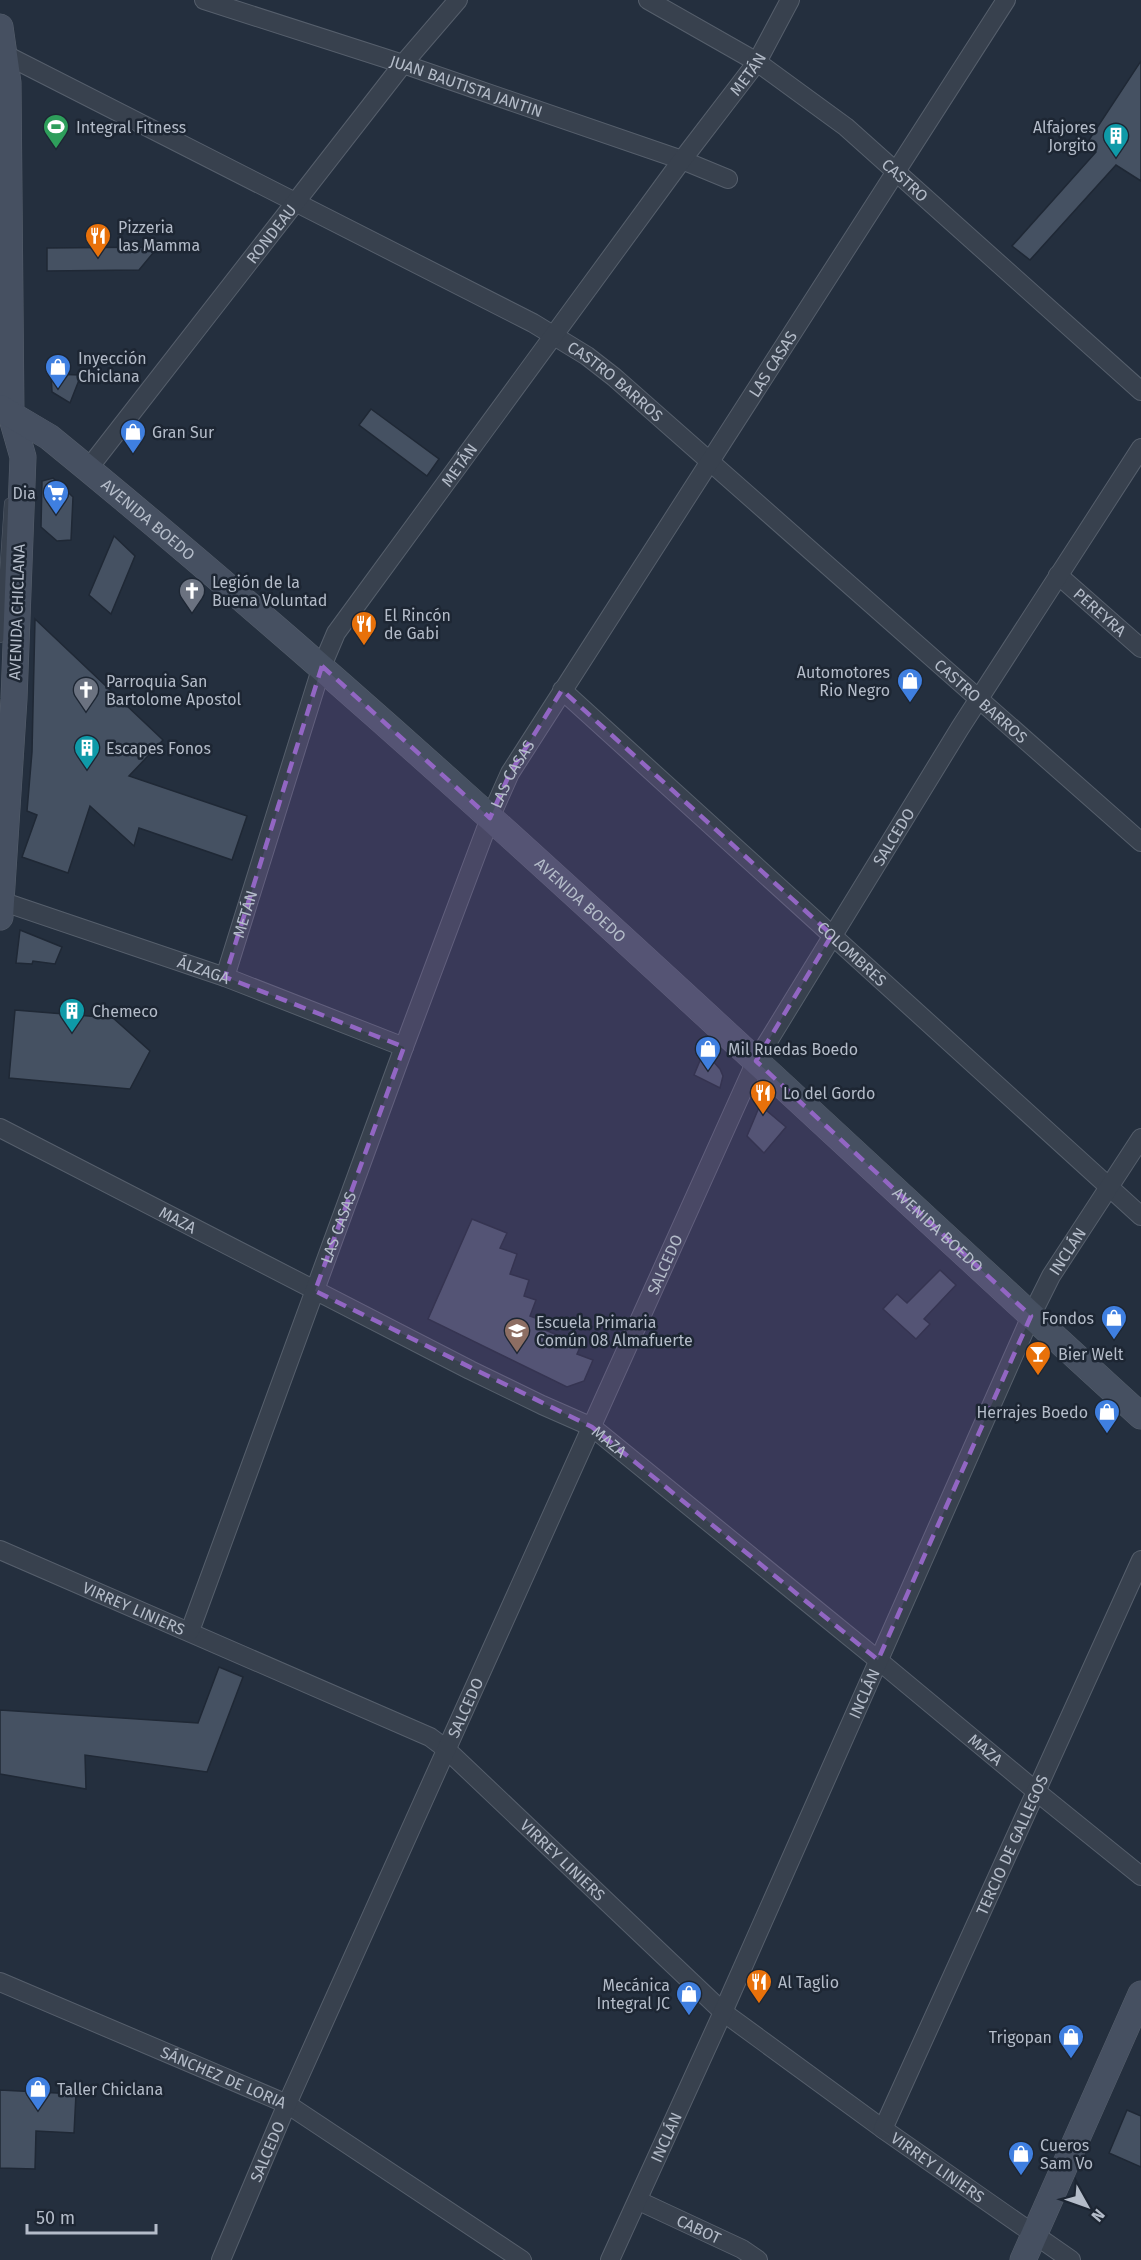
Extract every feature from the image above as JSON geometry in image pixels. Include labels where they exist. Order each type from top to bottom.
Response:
[{"type":"main road","name":"AVENIDA CHICLANA","points":[[0,27],[8,83],[6,447]]},
{"type":"main road","name":"AVENIDA CHICLANA","points":[[1,909],[14,699],[23,457],[6,411]]},
{"type":"main road","name":"AVENIDA BOEDO","points":[[6,411],[49,437],[322,666],[1141,1416]]},
{"type":"main road","points":[[1023,2260],[1141,1994]]},
{"type":"street","name":"JUAN BAUTISTA JANTIN","points":[[204,0],[404,64],[682,160],[728,179]]},
{"type":"street","name":"RONDEAU","points":[[88,469],[294,203],[458,0]]},
{"type":"street","name":"CASTRO","points":[[648,0],[757,62],[846,127],[897,170],[1141,391]]},
{"type":"street","name":"METÁN","points":[[225,977],[322,666],[336,633],[682,160],[757,62],[790,0]]},
{"type":"street","name":"LAS CASAS","points":[[190,1631],[404,1047],[490,818],[510,773],[1006,0]]},
{"type":"street","name":"CASTRO BARROS","points":[[2,53],[554,334],[605,370],[710,459],[1141,842]]},
{"type":"street","name":"SALCEDO","points":[[221,2260],[287,2104],[756,1061],[979,699],[1141,448]]},
{"type":"street","name":"PEREYRA","points":[[1058,575],[1141,648]]},
{"type":"street","name":"COLOMBRES","points":[[562,690],[1141,1216]]},
{"type":"street","name":"ÁLZAGA","points":[[1,909],[225,977],[404,1047]]},
{"type":"street","name":"MAZA","points":[[0,1128],[315,1291],[521,1395],[592,1427],[1141,1876]]},
{"type":"street","name":"INCLÁN","points":[[610,2260],[723,2012],[1031,1316],[1052,1276],[1141,1138]]},
{"type":"street","name":"VIRREY LINIERS","points":[[0,1550],[430,1737],[446,1749],[723,2012],[883,2129],[1071,2260]]},
{"type":"street","name":"TERCIO DE GALLEGOS","points":[[883,2129],[1141,1560]]},
{"type":"street","name":"SÁNCHEZ DE LORIA","points":[[0,1982],[287,2104],[522,2260]]},
{"type":"street","name":"CABOT","points":[[639,2200],[742,2249],[758,2260]]},
{"type":"lane","points":[[0,638],[9,497]]},
{"type":"highlighted area","points":[[322,666],[490,818],[510,773],[562,690],[832,935],[756,1061],[1031,1316],[878,1660],[592,1427],[315,1291],[404,1047],[225,977]]},
{"type":"building","name":"Alfajores Jorgito","points":[[1141,61],[1141,181],[1116,165],[1030,260],[1012,246],[1096,152],[1085,146]]},
{"type":"building","name":"Pizzeria las Mamma","points":[[158,247],[139,270],[47,271],[47,248]]},
{"type":"building","points":[[51,374],[81,375],[70,403],[52,392]]},
{"type":"building","points":[[371,409],[439,459],[427,476],[359,425]]},
{"type":"building","name":"Dia","points":[[53,478],[73,497],[71,540],[57,541],[41,527],[42,481]]},
{"type":"building","points":[[114,536],[135,556],[111,614],[89,595]]},
{"type":"building","points":[[35,619],[163,740],[129,776],[247,816],[232,860],[139,828],[134,846],[90,806],[68,873],[22,857],[37,815],[27,811],[32,752]]},
{"type":"building","points":[[20,930],[62,947],[55,964],[33,961],[32,964],[16,963]]},
{"type":"building","name":"Chemeco","points":[[15,1010],[113,1018],[150,1051],[130,1089],[9,1078]]},
{"type":"building","name":"Mil Ruedas Boedo","points":[[704,1051],[720,1069],[723,1076],[720,1088],[694,1075]]},
{"type":"building","points":[[760,1105],[786,1127],[764,1153],[747,1136]]},
{"type":"building","points":[[472,1219],[507,1233],[500,1248],[517,1254],[510,1274],[529,1280],[524,1296],[536,1300],[530,1316],[541,1320],[538,1327],[581,1345],[577,1354],[593,1360],[584,1381],[567,1387],[428,1319]]},
{"type":"building","points":[[940,1270],[956,1285],[924,1319],[930,1324],[916,1339],[883,1309],[897,1294],[907,1303]]},
{"type":"building","points":[[219,1667],[243,1677],[207,1772],[85,1755],[86,1789],[0,1774],[0,1710],[198,1723]]},
{"type":"building","name":"Taller Chiclana","points":[[0,2090],[76,2094],[74,2133],[36,2131],[35,2169],[0,2168]]},
{"type":"building","points":[[1127,2110],[1141,2116],[1141,2167],[1109,2153]]},
{"type":"place","name":"Integral Fitness","points":[[56,150]]},
{"type":"place","name":"Alfajores Jorgito","points":[[1116,159]]},
{"type":"place","name":"Pizzeria las Mamma","points":[[98,259]]},
{"type":"place","name":"Inyección Chiclana","points":[[58,390]]},
{"type":"place","name":"Gran Sur","points":[[133,455]]},
{"type":"place","name":"Dia","points":[[56,516]]},
{"type":"place","name":"Legión de la Buena Voluntad","points":[[192,614]]},
{"type":"place","name":"El Rincón de Gabi","points":[[364,647]]},
{"type":"place","name":"Automotores Rio Negro","points":[[910,704]]},
{"type":"place","name":"Parroquia San Bartolome Apostol","points":[[86,713]]},
{"type":"place","name":"Escapes Fonos","points":[[87,771]]},
{"type":"place","name":"Chemeco","points":[[72,1034]]},
{"type":"place","name":"Mil Ruedas Boedo","points":[[708,1072]]},
{"type":"place","name":"Lo del Gordo","points":[[763,1116]]},
{"type":"place","name":"Fondos","points":[[1114,1341]]},
{"type":"place","name":"Escuela Primaria Común 08 Almafuerte","points":[[517,1354]]},
{"type":"place","name":"Bier Welt","points":[[1038,1377]]},
{"type":"place","name":"Herrajes Boedo","points":[[1107,1435]]},
{"type":"place","name":"Al Taglio","points":[[759,2005]]},
{"type":"place","name":"Mecánica Integral JC","points":[[689,2017]]},
{"type":"place","name":"Trigopan","points":[[1071,2060]]},
{"type":"place","name":"Taller Chiclana","points":[[38,2112]]},
{"type":"place","name":"Cueros Sam Vo","points":[[1021,2177]]}]
